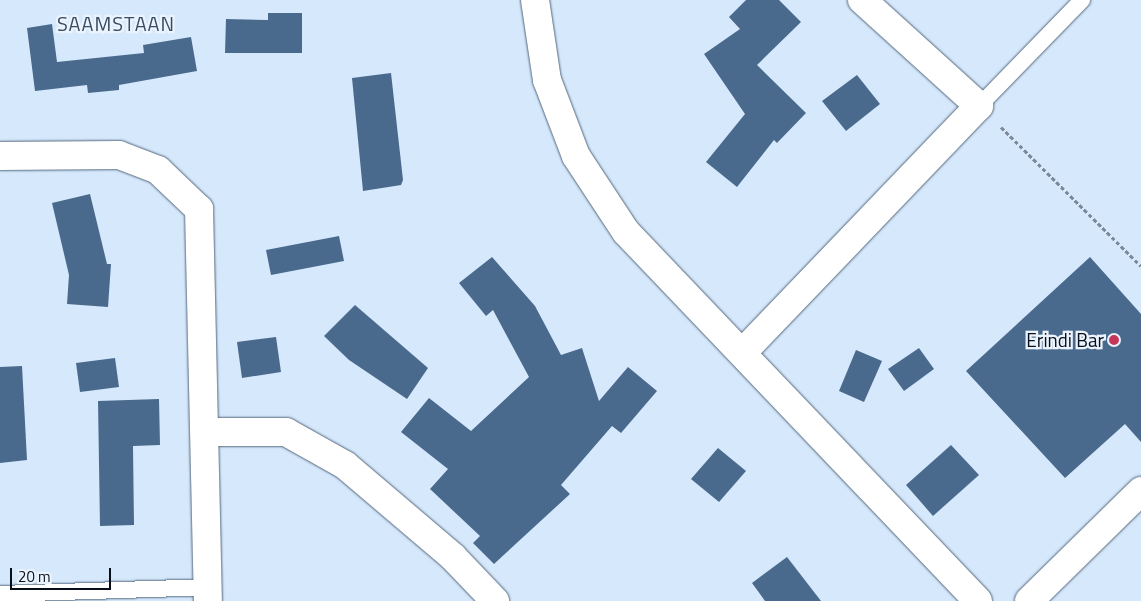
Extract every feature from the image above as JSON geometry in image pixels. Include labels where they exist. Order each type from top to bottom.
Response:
[{"type":"street","points":[[534,0],[547,80],[576,156],[626,232],[743,352],[978,601]]},
{"type":"street","points":[[743,352],[979,106],[862,0]]},
{"type":"street","points":[[0,156],[119,156],[158,170],[200,209],[208,594]]},
{"type":"street","points":[[206,432],[286,432],[345,465],[453,557],[494,601]]},
{"type":"street","points":[[1029,601],[1141,491]]},
{"type":"lane","points":[[979,106],[1082,0]]},
{"type":"lane","points":[[0,594],[208,594]]},
{"type":"path","points":[[979,106],[1141,266]]},
{"type":"building","points":[[746,0],[779,0],[801,22],[757,65],[806,113],[777,143],[774,140],[737,187],[706,162],[745,114],[704,54],[740,29],[729,17]]},
{"type":"building","points":[[268,13],[302,13],[302,53],[225,53],[226,19],[268,20]]},
{"type":"building","points":[[52,24],[57,62],[144,53],[143,45],[191,37],[197,71],[119,85],[119,90],[88,93],[87,85],[35,91],[27,28]]},
{"type":"building","points":[[391,73],[403,180],[401,185],[363,191],[352,78]]},
{"type":"building","points":[[857,75],[880,104],[846,131],[822,101]]},
{"type":"building","points":[[90,194],[107,264],[111,264],[108,307],[67,304],[69,275],[52,203]]},
{"type":"building","points":[[339,236],[344,261],[271,275],[266,250]]},
{"type":"building","points":[[492,257],[535,306],[561,355],[582,348],[599,401],[628,367],[657,391],[621,433],[612,426],[561,485],[570,494],[494,564],[473,543],[480,536],[430,489],[448,469],[401,432],[429,398],[471,431],[529,377],[493,310],[486,316],[459,283]]},
{"type":"building","points":[[1090,257],[1141,314],[1141,442],[1125,424],[1065,478],[966,371]]},
{"type":"building","points":[[355,305],[428,368],[407,399],[349,360],[324,336]]},
{"type":"building","points":[[276,337],[281,372],[242,378],[237,342]]},
{"type":"building","points":[[919,348],[934,369],[904,391],[888,369]]},
{"type":"building","points":[[856,350],[882,361],[864,402],[839,391]]},
{"type":"building","points":[[115,358],[119,387],[80,392],[76,363]]},
{"type":"building","points":[[22,366],[27,460],[0,463],[0,367]]},
{"type":"building","points":[[159,399],[160,445],[133,446],[134,525],[100,526],[98,401]]},
{"type":"building","points":[[951,445],[979,475],[933,516],[906,485]]},
{"type":"building","points":[[718,448],[746,471],[719,502],[691,479]]},
{"type":"building","points":[[787,557],[821,601],[765,601],[752,583]]},
{"type":"place","name":"Erindi Bar","points":[[1114,340]]},
{"type":"district","name":"SAAMSTAAN","points":[[116,23]]}]
